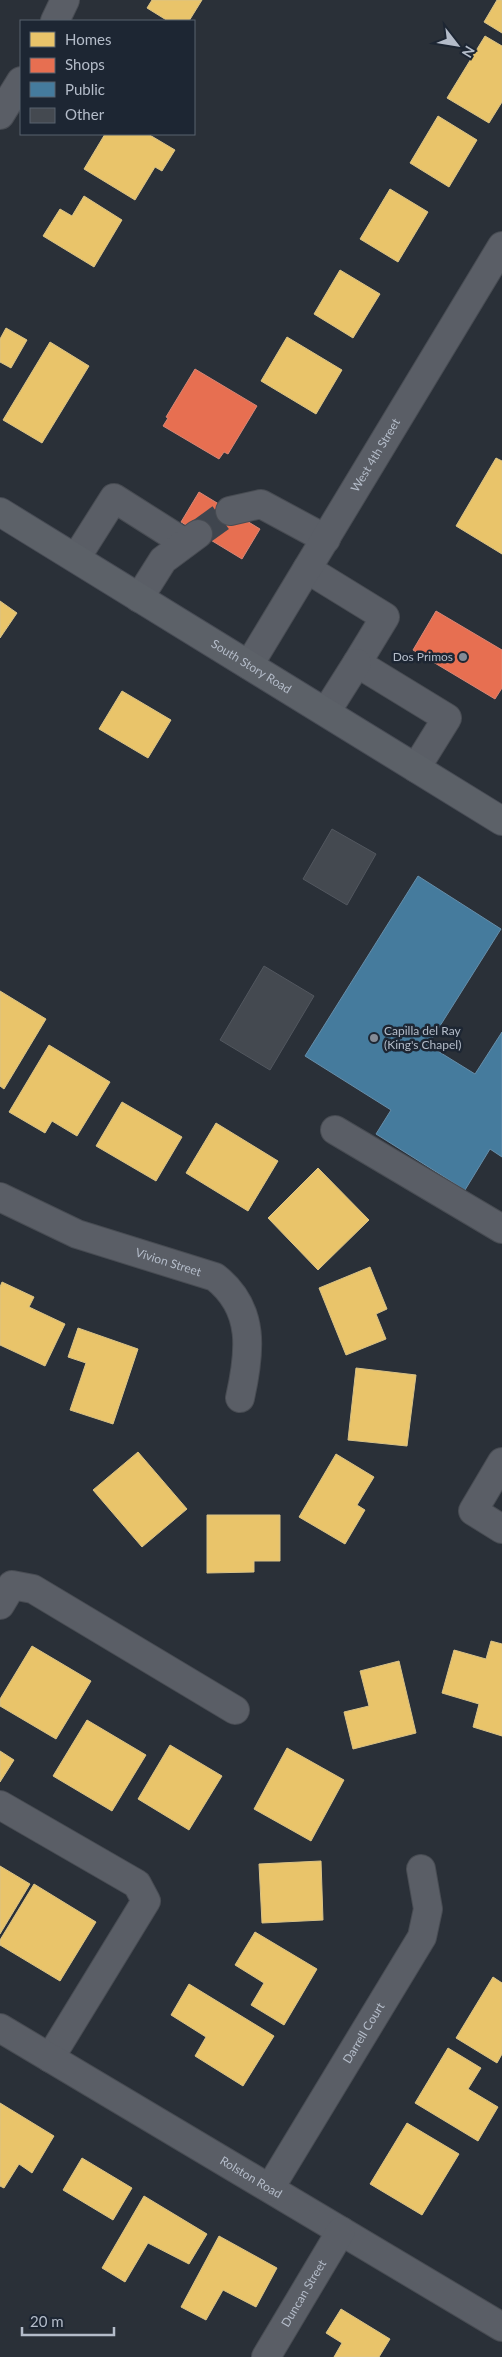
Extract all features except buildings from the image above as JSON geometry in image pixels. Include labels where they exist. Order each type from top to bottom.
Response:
[{"type":"main road","name":"South Story Road","points":[[0,512],[416,768],[499,812]]},
{"type":"street","points":[[55,20],[65,0]]},
{"type":"street","points":[[0,115],[20,83]]},
{"type":"street","name":"West 4th Street","points":[[249,665],[502,246]]},
{"type":"street","points":[[76,558],[114,498],[192,538],[163,560],[139,598]]},
{"type":"street","points":[[230,510],[261,504],[326,538]]},
{"type":"street","points":[[307,569],[385,617],[326,712]]},
{"type":"street","points":[[357,663],[446,718],[416,768]]},
{"type":"street","points":[[335,1130],[502,1229]]},
{"type":"street","name":"Vivion Street","points":[[0,1196],[77,1234],[215,1277],[227,1286],[236,1298],[247,1331],[248,1364],[240,1398]]},
{"type":"street","points":[[502,1462],[473,1511],[502,1529]]},
{"type":"street","points":[[0,1605],[12,1585],[33,1589],[235,1710]]},
{"type":"street","points":[[0,1805],[137,1884],[146,1901],[50,2058]]},
{"type":"street","name":"Darrell Court","points":[[270,2188],[422,1937],[428,1910],[421,1869]]},
{"type":"street","name":"Rolston Road","points":[[0,2028],[502,2327]]},
{"type":"street","name":"Duncan Street","points":[[266,2357],[341,2231]]},
{"type":"tunnel","points":[[198,534],[230,511]]},
{"type":"place","name":"Dos Primos","points":[[463,657]]},
{"type":"place","name":"Capilla del Ray (King's Chapel)","points":[[374,1038]]}]
